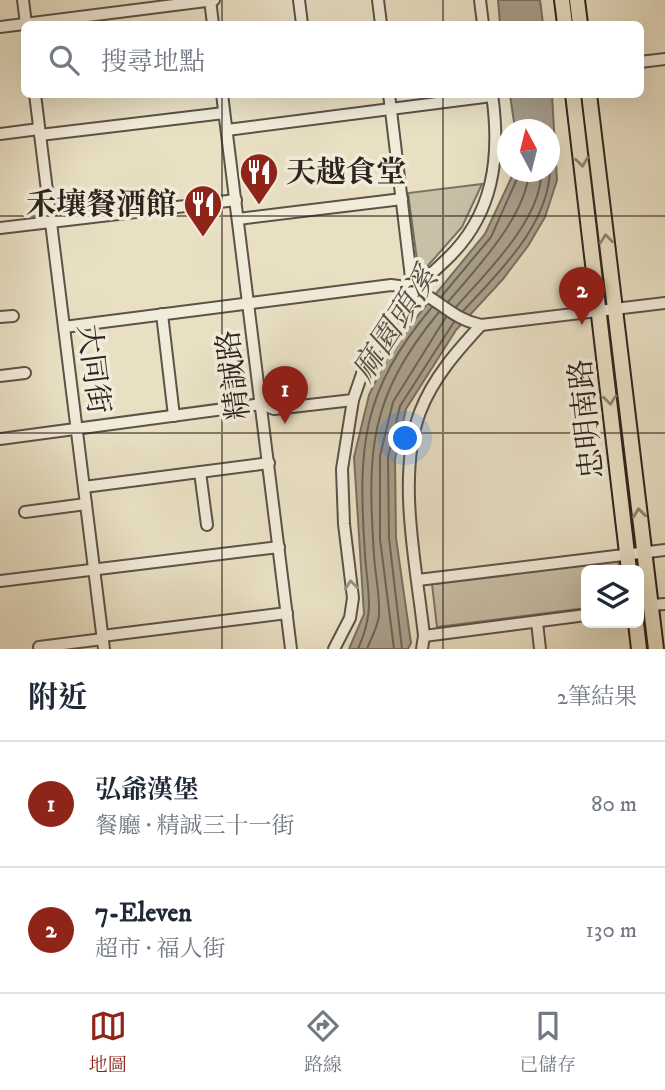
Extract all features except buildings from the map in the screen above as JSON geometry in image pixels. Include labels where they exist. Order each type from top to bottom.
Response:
[{"type":"main road","points":[[562,0],[565,21]]},
{"type":"main road","points":[[577,0],[580,21]]},
{"type":"main road","name":"忠明南路","points":[[574,98],[644,553],[658,604],[656,649]]},
{"type":"main road","name":"忠明南路","points":[[589,98],[628,565]]},
{"type":"main road","points":[[637,628],[639,649]]},
{"type":"street","points":[[23,0],[26,21]]},
{"type":"street","points":[[49,21],[212,0],[214,21]]},
{"type":"street","points":[[299,0],[302,21]]},
{"type":"street","points":[[378,0],[381,21]]},
{"type":"street","points":[[480,0],[483,21]]},
{"type":"street","points":[[0,27],[21,25]]},
{"type":"street","points":[[644,62],[665,59]]},
{"type":"street","name":"大同街","points":[[35,98],[103,641]]},
{"type":"street","name":"精誠路","points":[[223,98],[291,649]]},
{"type":"street","points":[[334,649],[350,618],[353,598],[344,524],[342,469],[353,400],[363,371],[383,334],[409,297],[412,286],[390,98]]},
{"type":"street","points":[[227,130],[470,98]]},
{"type":"street","points":[[412,286],[424,281],[457,249],[483,211],[495,169],[497,132],[492,98]]},
{"type":"street","points":[[0,134],[225,113]]},
{"type":"street","points":[[238,219],[402,199]]},
{"type":"street","points":[[0,228],[236,200]]},
{"type":"street","points":[[64,327],[237,306],[248,301],[391,285],[412,286],[466,322],[481,325],[665,303]]},
{"type":"street","points":[[162,314],[174,416]]},
{"type":"street","points":[[0,317],[13,316]]},
{"type":"street","points":[[422,649],[424,636],[411,519],[410,468],[420,413],[437,379],[455,353],[481,325]]},
{"type":"street","points":[[0,376],[25,373]]},
{"type":"street","points":[[0,439],[261,404],[274,409],[353,400]]},
{"type":"street","points":[[84,487],[268,463]]},
{"type":"street","points":[[200,472],[207,524]]},
{"type":"street","points":[[25,512],[86,504]]},
{"type":"street","points":[[0,581],[279,547]]},
{"type":"street","points":[[418,580],[665,551]]},
{"type":"street","points":[[39,647],[103,641],[287,613]]},
{"type":"street","points":[[424,636],[581,616]]},
{"type":"street","points":[[537,622],[540,649]]},
{"type":"shaded area","points":[[482,184],[462,227],[425,269],[418,267],[408,193]]},
{"type":"shaded area","points":[[618,560],[618,565],[581,565],[581,609],[437,627],[432,584]]},
{"type":"water","points":[[498,0],[540,0],[543,21],[500,21]]},
{"type":"water","points":[[510,98],[552,98],[553,119],[514,119]]},
{"type":"water","points":[[509,182],[556,182],[545,217],[528,246],[503,279],[456,330],[406,409],[395,459],[396,538],[411,643],[408,649],[349,649],[364,614],[354,457],[369,395],[392,347],[485,234]]},
{"type":"place","name":"天越食堂","points":[[259,206]]},
{"type":"place","name":"禾壤餐酒館","points":[[203,238]]},
{"type":"place","name":"7-Eleven","points":[[582,325]]},
{"type":"place","name":"弘爺漢堡","points":[[285,424]]},
{"type":"water label","name":"麻園頭溪","points":[[394,324]]}]
